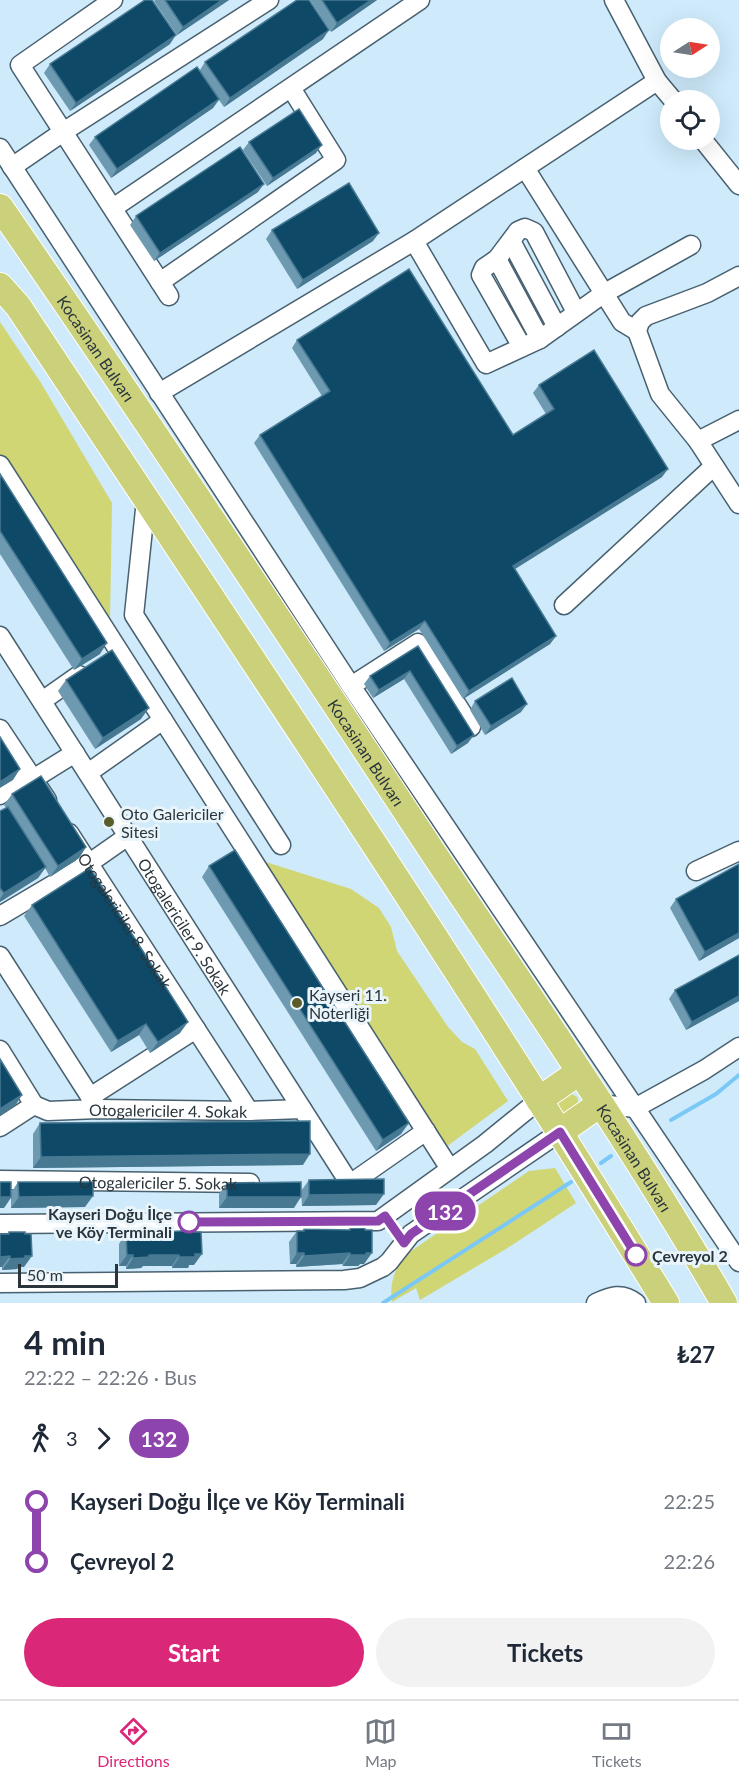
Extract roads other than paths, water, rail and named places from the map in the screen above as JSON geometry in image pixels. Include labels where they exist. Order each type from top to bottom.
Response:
[{"type":"highway","name":"Kocasinan Bulvarı","points":[[0,207],[136,405],[579,1072],[724,1303]]},
{"type":"highway","points":[[0,286],[18,306],[296,724],[540,1100],[666,1303]]},
{"type":"highway","points":[[540,1100],[579,1072]]},
{"type":"highway","points":[[560,1132],[600,1104]]},
{"type":"street","points":[[113,0],[93,6],[20,65],[165,289],[336,160],[291,88]]},
{"type":"street","points":[[12,167],[269,0]]},
{"type":"street","points":[[113,208],[420,0]]},
{"type":"street","points":[[614,0],[657,81],[665,90]]},
{"type":"street","points":[[159,393],[414,241],[657,81]]},
{"type":"street","points":[[0,148],[351,686],[635,1108],[736,1250]]},
{"type":"street","points":[[711,150],[739,185]]},
{"type":"street","points":[[525,168],[622,322],[637,330]]},
{"type":"street","points":[[522,347],[481,275],[484,268],[497,259],[518,231],[525,228],[534,232],[576,312]]},
{"type":"street","points":[[414,241],[486,364],[540,339],[603,294],[692,245]]},
{"type":"street","points":[[511,241],[556,327]]},
{"type":"street","points":[[497,259],[540,339]]},
{"type":"street","points":[[739,276],[707,292],[646,316],[640,322],[637,330],[660,394],[698,441],[739,504]]},
{"type":"street","points":[[698,441],[739,420]]},
{"type":"street","points":[[0,465],[450,1169]]},
{"type":"street","points":[[564,605],[714,466]]},
{"type":"street","points":[[146,500],[134,615],[280,844]]},
{"type":"street","name":"Otogalericiler 9. Sokak","points":[[0,636],[350,1184]]},
{"type":"street","points":[[351,686],[418,643],[471,727]]},
{"type":"street","points":[[42,701],[117,649]]},
{"type":"street","points":[[88,773],[163,720]]},
{"type":"street","name":"Otogalericiler 8. Sokak","points":[[0,729],[249,1111]]},
{"type":"street","points":[[0,795],[75,753]]},
{"type":"street","points":[[0,916],[88,864],[128,836]]},
{"type":"street","points":[[696,871],[739,851]]},
{"type":"street","points":[[0,956],[94,1103],[196,1029]]},
{"type":"street","points":[[600,1104],[635,1108],[704,1070],[739,1047]]},
{"type":"street","points":[[0,1050],[34,1105],[0,1127]]},
{"type":"street","points":[[0,1224],[378,1221],[540,1100]]},
{"type":"street","name":"Otogalericiler 4. Sokak","points":[[34,1105],[56,1112],[94,1103],[249,1111],[302,1109]]},
{"type":"street","points":[[327,1184],[350,1184],[426,1131]]},
{"type":"street","points":[[0,1283],[352,1280],[383,1267],[411,1234],[560,1132]]},
{"type":"street","name":"Otogalericiler 5. Sokak","points":[[0,1180],[268,1183]]},
{"type":"street","points":[[385,1216],[404,1243]]},
{"type":"street","points":[[596,1303],[618,1295],[630,1298],[636,1303]]},
{"type":"waterway","points":[[671,1120],[716,1094],[739,1075]]},
{"type":"waterway","points":[[601,1163],[611,1156]]},
{"type":"waterway","points":[[383,1303],[571,1182]]},
{"type":"place","name":"Oto Galericiler Sitesi","points":[[109,822]]},
{"type":"place","name":"Kayseri 11. Noterliği","points":[[297,1003]]},
{"type":"place","name":"Kayseri Doğu İlçe ve Köy Terminali","points":[[189,1222]]},
{"type":"place","name":"Çevreyol 2","points":[[636,1255]]}]
